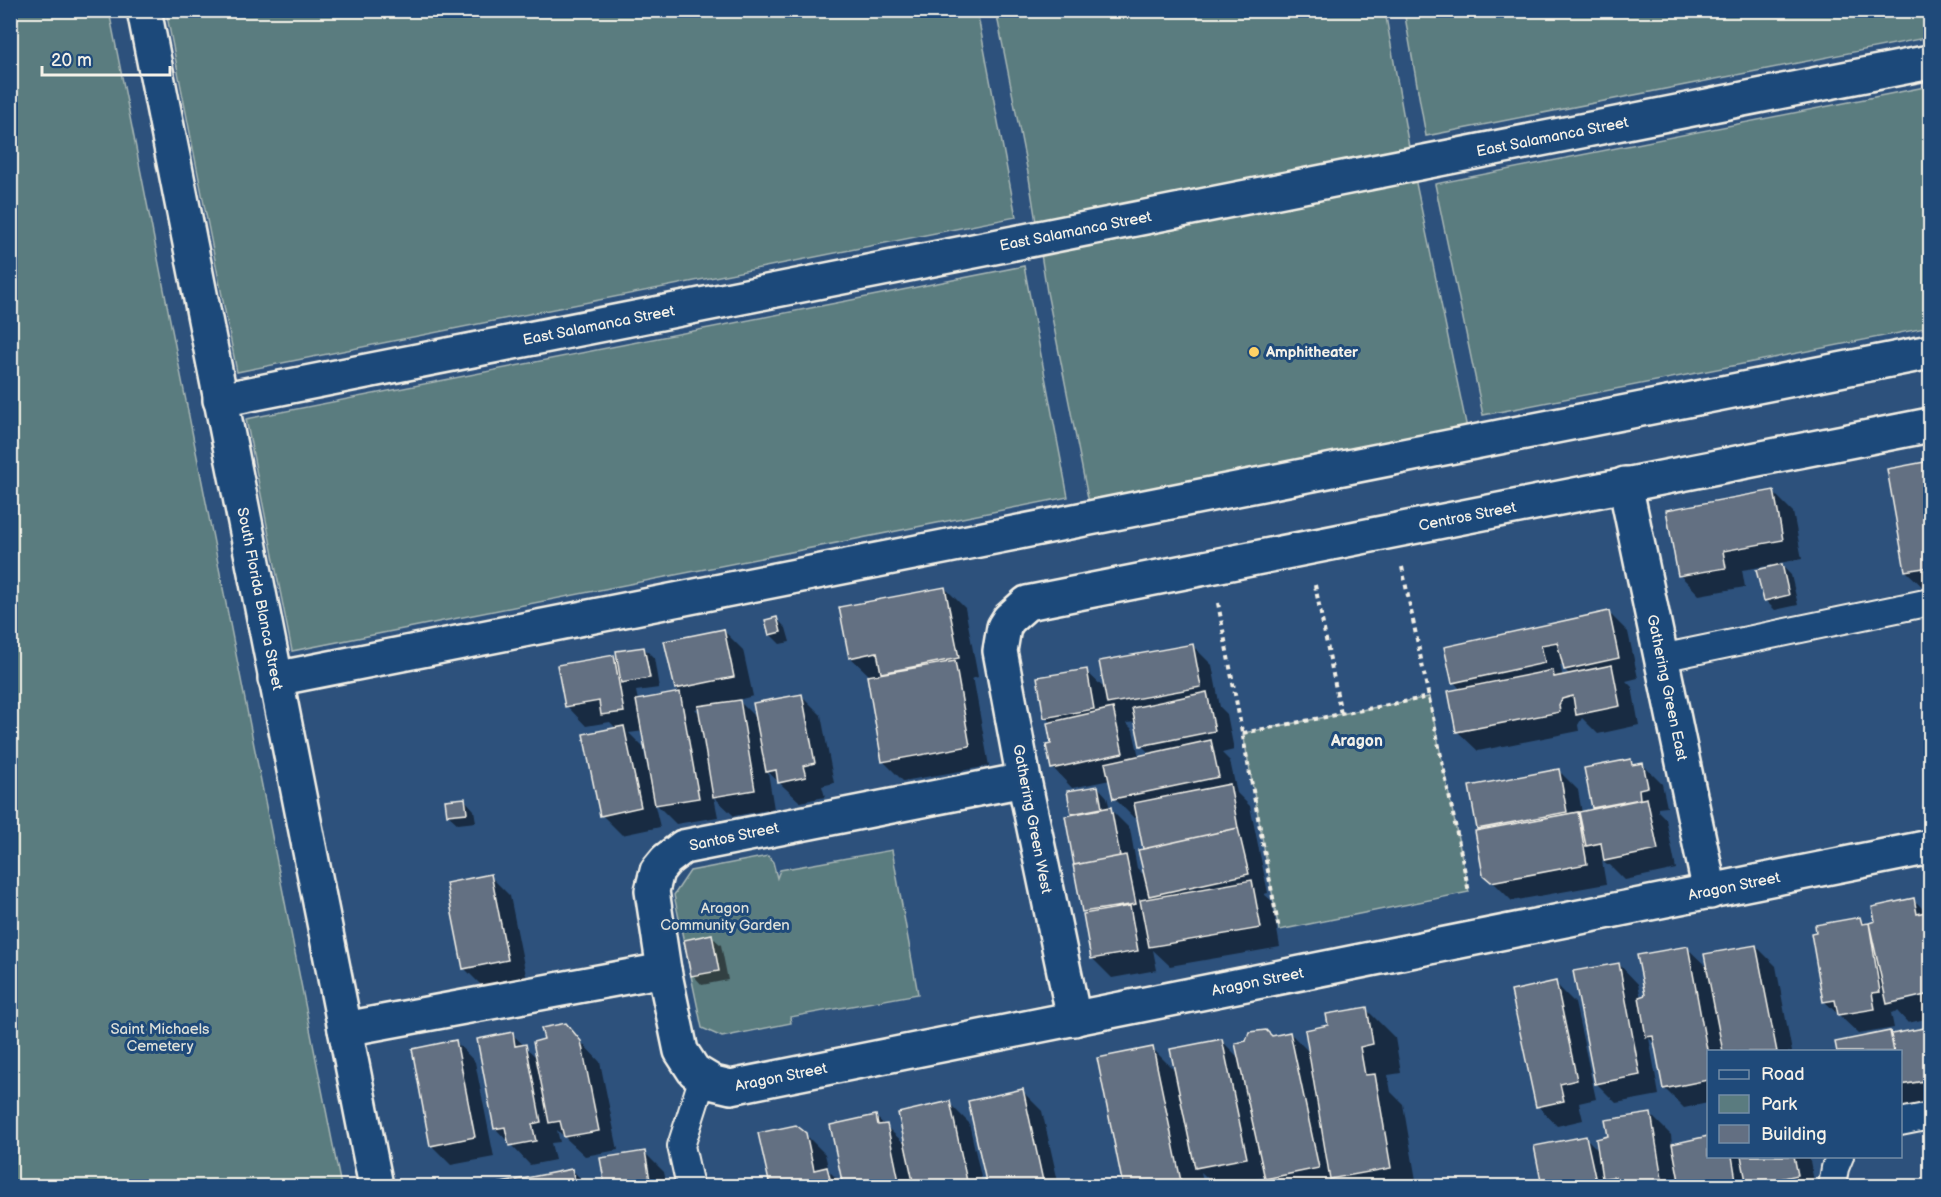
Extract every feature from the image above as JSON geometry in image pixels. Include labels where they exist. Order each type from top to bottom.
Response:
[{"type":"street","name":"South Florida Blanca Street","points":[[144,10],[376,1186]]},
{"type":"street","name":"East Salamanca Street","points":[[220,400],[1930,62]]},
{"type":"street","points":[[275,679],[1930,352]]},
{"type":"street","name":"Centros Street","points":[[1009,619],[1027,603],[1930,425]]},
{"type":"street","name":"Gathering Green East","points":[[1625,484],[1710,892]]},
{"type":"street","name":"Gathering Green West","points":[[1009,619],[1004,627],[1000,651],[1024,780],[1074,1019]]},
{"type":"street","name":"Santos Street","points":[[664,970],[652,891],[657,871],[666,860],[683,847],[1024,780]]},
{"type":"street","name":"Aragon Street","points":[[664,970],[681,1051],[694,1071],[714,1083],[731,1087],[1930,847]]},
{"type":"street","points":[[345,1029],[664,970]]},
{"type":"lane","points":[[1661,658],[1930,602]]},
{"type":"lane","points":[[690,1186],[681,1146],[703,1077]]},
{"type":"lane","points":[[1902,1122],[1930,1116]]},
{"type":"lane","points":[[1832,1186],[1839,1158]]},
{"type":"path","points":[[1401,563],[1469,892]]},
{"type":"path","points":[[1314,580],[1341,714]]},
{"type":"path","points":[[1217,599],[1279,930]]},
{"type":"path","points":[[1243,733],[1429,697]]},
{"type":"green space","name":"Saint Michaels Cemetery","points":[[10,11],[109,11],[341,1186],[11,1186]]},
{"type":"green space","points":[[166,11],[977,11],[1016,217],[237,372]]},
{"type":"green space","points":[[996,11],[1385,11],[1412,164],[1470,443],[1092,518],[1047,292],[1029,178]]},
{"type":"green space","points":[[1404,11],[1930,11],[1930,37],[1426,136]]},
{"type":"green space","points":[[1930,86],[1930,327],[1483,415],[1435,184]]},
{"type":"green space","points":[[1024,266],[1068,497],[292,651],[246,419]]},
{"type":"green space","points":[[1429,697],[1469,892],[1279,930],[1243,733]]},
{"type":"green space","name":"Aragon Community Garden","points":[[892,850],[918,994],[790,1017],[791,1023],[722,1037],[702,1028],[674,895],[690,871],[768,856],[773,862],[777,878],[780,870]]},
{"type":"building","points":[[1930,461],[1930,567],[1905,571],[1887,469]]},
{"type":"building","points":[[1774,490],[1783,540],[1723,551],[1726,568],[1678,576],[1666,510]]},
{"type":"building","points":[[1782,564],[1789,595],[1764,601],[1756,570]]},
{"type":"building","points":[[945,587],[959,658],[881,673],[877,652],[849,658],[839,607]]},
{"type":"building","points":[[1609,611],[1619,658],[1564,670],[1557,642],[1541,645],[1545,663],[1452,683],[1444,647]]},
{"type":"building","points":[[777,617],[781,632],[769,635],[765,620]]},
{"type":"building","points":[[724,629],[734,677],[675,689],[664,641]]},
{"type":"building","points":[[1193,644],[1201,687],[1107,704],[1099,661]]},
{"type":"building","points":[[644,647],[650,678],[621,683],[616,651]]},
{"type":"building","points":[[614,655],[624,712],[601,715],[599,701],[565,707],[557,665]]},
{"type":"building","points":[[955,661],[970,746],[882,762],[867,676]]},
{"type":"building","points":[[1612,665],[1620,706],[1576,715],[1573,696],[1562,699],[1559,705],[1560,712],[1456,732],[1448,691],[1553,670],[1554,677]]},
{"type":"building","points":[[1087,669],[1094,709],[1044,718],[1037,677]]},
{"type":"building","points":[[680,692],[699,798],[655,805],[636,700]]},
{"type":"building","points":[[1207,692],[1215,731],[1140,746],[1132,708]]},
{"type":"building","points":[[802,694],[815,763],[803,766],[806,777],[778,783],[776,770],[766,772],[753,703]]},
{"type":"building","points":[[740,700],[755,790],[713,797],[698,706]]},
{"type":"building","points":[[1113,708],[1123,753],[1051,769],[1046,745],[1051,744],[1047,723]]},
{"type":"building","points":[[624,726],[641,807],[600,816],[583,734]]},
{"type":"building","points":[[1211,740],[1219,777],[1113,799],[1105,763]]},
{"type":"building","points":[[1631,759],[1632,765],[1643,763],[1648,787],[1639,789],[1640,799],[1592,808],[1584,768]]},
{"type":"building","points":[[1559,769],[1567,812],[1477,829],[1469,786]]},
{"type":"building","points":[[1230,784],[1238,828],[1143,849],[1134,803]]},
{"type":"building","points":[[1098,786],[1102,808],[1071,814],[1067,791]]},
{"type":"building","points":[[465,798],[467,813],[447,815],[445,800]]},
{"type":"building","points":[[1647,798],[1658,850],[1604,861],[1601,843],[1586,846],[1579,812]]},
{"type":"building","points":[[1111,807],[1120,856],[1074,865],[1065,816]]},
{"type":"building","points":[[1578,812],[1587,864],[1491,882],[1483,875],[1475,831]]},
{"type":"building","points":[[1238,828],[1249,874],[1149,896],[1138,850]]},
{"type":"building","points":[[1126,855],[1136,904],[1082,912],[1073,865]]},
{"type":"building","points":[[491,874],[508,960],[463,969],[446,883]]},
{"type":"building","points":[[1252,880],[1261,928],[1149,947],[1140,900]]},
{"type":"building","points":[[1914,898],[1917,914],[1925,912],[1930,936],[1930,994],[1887,1004],[1869,923],[1875,921],[1872,907]]},
{"type":"building","points":[[1130,906],[1138,951],[1091,959],[1083,914]]},
{"type":"building","points":[[1860,917],[1862,924],[1869,923],[1880,992],[1872,993],[1875,1009],[1838,1015],[1835,1000],[1823,1002],[1811,933],[1816,932],[1815,925]]},
{"type":"building","points":[[712,934],[719,971],[691,976],[684,940]]},
{"type":"building","points":[[1756,945],[1777,1050],[1723,1050],[1704,954]]},
{"type":"building","points":[[1688,946],[1707,1050],[1707,1080],[1663,1089],[1653,1036],[1646,1037],[1639,997],[1645,995],[1637,955]]},
{"type":"building","points":[[1619,963],[1640,1075],[1595,1084],[1573,971]]},
{"type":"building","points":[[1556,981],[1577,1080],[1560,1084],[1564,1101],[1536,1107],[1511,991]]},
{"type":"building","points":[[1367,1007],[1373,1044],[1360,1047],[1365,1075],[1375,1074],[1391,1168],[1330,1179],[1305,1030],[1328,1025],[1326,1014]]},
{"type":"building","points":[[566,1023],[581,1041],[599,1131],[564,1137],[560,1121],[549,1123],[533,1042],[544,1039],[541,1028]]},
{"type":"building","points":[[1930,1027],[1930,1080],[1902,1085],[1902,1050],[1894,1050],[1891,1034]]},
{"type":"building","points":[[1266,1030],[1272,1036],[1290,1032],[1319,1168],[1265,1179],[1235,1043],[1246,1041],[1249,1032]]},
{"type":"building","points":[[1890,1031],[1894,1050],[1837,1050],[1835,1042]]},
{"type":"building","points":[[513,1032],[515,1046],[526,1044],[541,1122],[532,1124],[536,1141],[509,1146],[505,1127],[494,1129],[477,1039]]},
{"type":"building","points":[[1222,1039],[1247,1158],[1195,1168],[1170,1049]]},
{"type":"building","points":[[456,1040],[475,1137],[430,1146],[412,1049]]},
{"type":"building","points":[[1153,1047],[1182,1186],[1123,1186],[1097,1058]]},
{"type":"building","points":[[1023,1089],[1043,1181],[1029,1184],[1030,1186],[987,1186],[968,1101]]},
{"type":"building","points":[[950,1101],[968,1186],[914,1186],[898,1113]]},
{"type":"building","points":[[1651,1113],[1662,1179],[1616,1186],[1615,1177],[1602,1178],[1596,1139],[1608,1136],[1605,1120]]},
{"type":"building","points":[[876,1115],[878,1125],[887,1124],[900,1186],[843,1186],[830,1125]]},
{"type":"building","points":[[796,1125],[806,1133],[814,1170],[827,1167],[832,1186],[770,1186],[758,1133]]},
{"type":"building","points":[[1586,1136],[1597,1186],[1542,1186],[1534,1146]]},
{"type":"building","points":[[1707,1136],[1707,1158],[1732,1158],[1737,1186],[1680,1186],[1672,1144]]},
{"type":"building","points":[[645,1151],[651,1186],[605,1186],[600,1158]]},
{"type":"building","points":[[1741,1158],[1794,1158],[1798,1175],[1747,1186]]},
{"type":"building","points":[[572,1169],[576,1186],[486,1186]]},
{"type":"place","name":"Amphitheater","points":[[1254,352]]},
{"type":"district","name":"Aragon","points":[[1357,741]]}]
